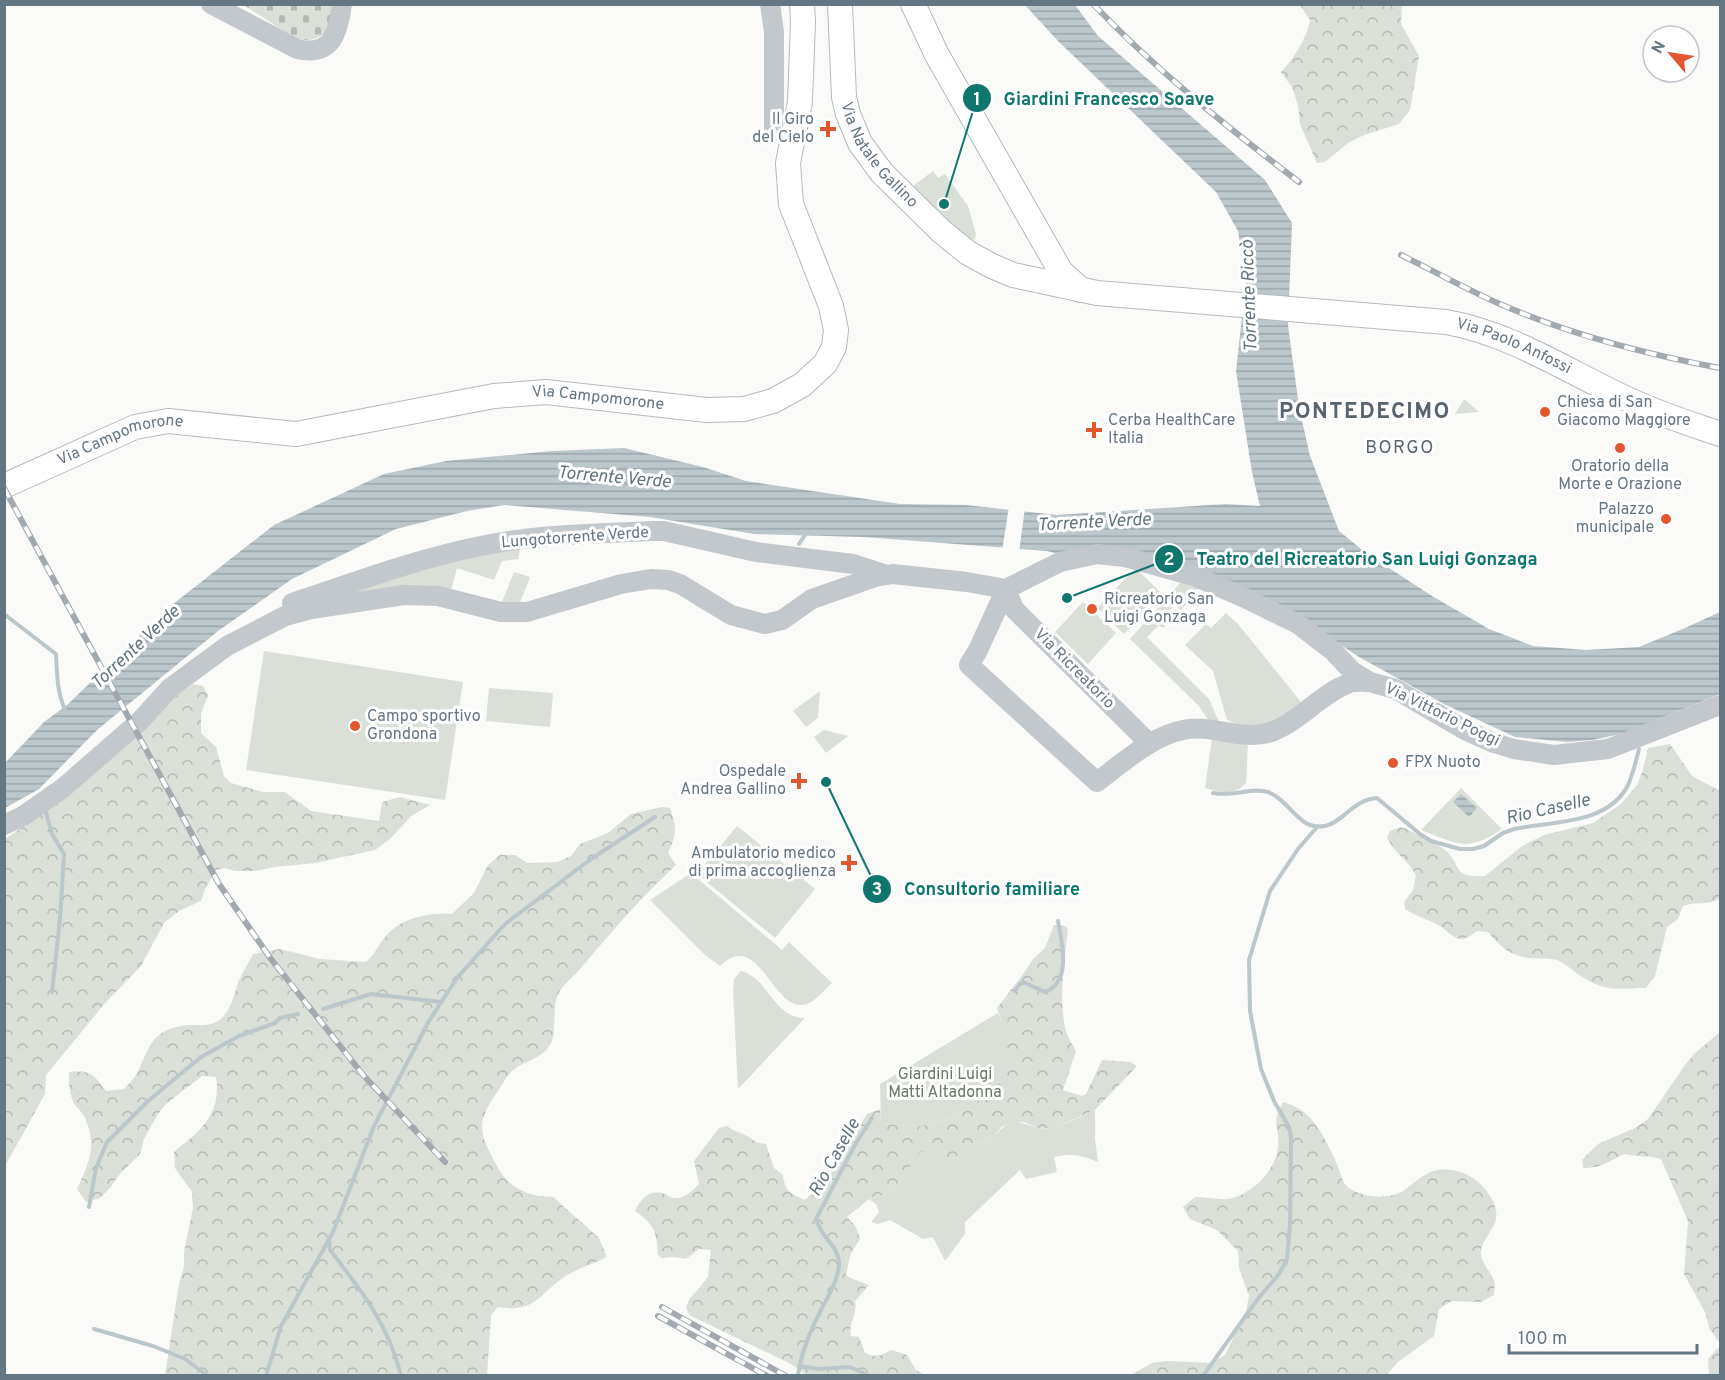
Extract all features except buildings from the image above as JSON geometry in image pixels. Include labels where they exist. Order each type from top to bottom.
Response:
[{"type":"main road","name":"Via Campomorone","points":[[4,486],[135,427],[168,422],[296,434],[494,396],[546,392],[707,410],[744,410],[773,401],[802,385],[825,364],[834,347],[836,330],[831,306],[791,204],[789,163],[800,102],[802,4]]},
{"type":"main road","name":"Via Natale Gallino","points":[[840,4],[844,97],[848,114],[860,142],[882,173],[941,231],[968,253],[1013,275],[1081,290]]},
{"type":"main road","points":[[913,4],[942,64],[1060,272],[1081,290]]},
{"type":"main road","name":"Via Paolo Anfossi","points":[[1081,290],[1446,322],[1467,326],[1529,351],[1654,411],[1720,434]]},
{"type":"street","points":[[211,4],[297,49],[307,51],[326,46],[334,38],[338,29],[342,4]]},
{"type":"street","points":[[770,4],[774,32],[774,127],[794,140]]},
{"type":"street","name":"Lungotorrente Verde","points":[[236,640],[263,618],[292,603],[423,561],[476,547],[529,538],[664,531],[756,552],[853,564],[883,575]]},
{"type":"street","points":[[4,825],[23,816],[63,788],[140,721],[170,688],[236,640],[285,616],[311,609],[404,596],[438,596],[501,612],[527,612],[621,584],[651,579],[668,580],[680,584],[732,615],[765,624],[782,620],[812,599],[883,575],[892,574],[1009,588],[1060,562],[1097,554],[1125,557],[1194,576],[1245,598],[1298,624],[1333,651],[1352,671],[1370,682]]},
{"type":"street","points":[[1009,588],[969,665],[1097,782],[1149,743],[1184,730],[1205,729],[1249,736],[1277,730],[1348,683],[1370,682]]},
{"type":"street","name":"Via Ricreatorio","points":[[1009,588],[1014,609],[1149,743]]},
{"type":"street","name":"Via Vittorio Poggi","points":[[1370,682],[1395,689],[1465,730],[1494,743],[1514,749],[1554,755],[1608,749],[1720,705]]},
{"type":"green space","points":[[244,5],[334,5],[328,31],[316,38],[303,40],[294,38]]},
{"type":"green space","points":[[1300,5],[1402,5],[1401,24],[1419,56],[1410,110],[1399,124],[1364,135],[1348,143],[1325,162],[1317,163],[1300,124],[1298,105],[1292,87],[1281,72],[1299,48],[1310,20]]},
{"type":"green space","points":[[933,171],[938,178],[945,174],[968,206],[976,234],[975,239],[971,241],[908,190]]},
{"type":"green space","points":[[1464,399],[1479,412],[1455,414]]},
{"type":"green space","points":[[521,545],[518,559],[502,561],[494,580],[457,568],[450,594],[310,606],[416,566]]},
{"type":"green space","points":[[1136,568],[1163,595],[1124,634],[1097,608]]},
{"type":"green space","points":[[514,572],[530,577],[518,608],[500,607]]},
{"type":"green space","points":[[1181,582],[1199,587],[1188,598],[1190,600],[1181,610],[1175,605],[1165,615],[1170,620],[1163,628],[1159,625],[1147,637],[1209,699],[1219,722],[1209,722],[1199,706],[1130,639]]},
{"type":"green space","points":[[1083,602],[1116,633],[1088,664],[1055,632]]},
{"type":"green space","points":[[1226,613],[1238,624],[1301,702],[1267,723],[1248,726],[1227,720],[1213,671],[1185,645],[1206,624],[1211,628]]},
{"type":"green space","name":"Campo sportivo Grondona","points":[[264,651],[463,682],[445,800],[246,770]]},
{"type":"green space","points":[[193,684],[203,686],[208,695],[201,714],[201,733],[216,747],[224,776],[231,783],[263,792],[285,792],[311,811],[379,821],[382,802],[400,797],[430,805],[411,816],[391,838],[375,850],[315,863],[255,871],[235,871],[225,868],[216,870],[201,901],[179,911],[164,923],[141,966],[106,1002],[46,1075],[45,1094],[5,1166],[5,839],[67,797],[176,695]]},
{"type":"green space","points":[[489,688],[553,693],[550,727],[486,721]]},
{"type":"green space","points":[[820,691],[818,718],[806,727],[793,711]]},
{"type":"green space","points":[[824,730],[848,736],[826,753],[814,737]]},
{"type":"green space","points":[[1212,738],[1248,743],[1246,783],[1237,790],[1221,792],[1205,788]]},
{"type":"green space","points":[[1670,744],[1692,776],[1720,791],[1720,898],[1711,902],[1683,906],[1678,919],[1667,927],[1655,976],[1646,988],[1615,989],[1600,986],[1557,960],[1527,958],[1514,954],[1498,943],[1488,932],[1477,931],[1465,939],[1460,939],[1452,936],[1440,926],[1405,909],[1404,902],[1413,890],[1416,875],[1387,838],[1390,831],[1400,827],[1407,829],[1445,850],[1462,873],[1485,876],[1522,846],[1544,835],[1593,823],[1621,804],[1637,785],[1648,748]]},
{"type":"green space","points":[[1461,788],[1502,829],[1490,837],[1471,844],[1454,842],[1421,830]]},
{"type":"green space","points":[[662,807],[670,808],[674,821],[675,831],[668,853],[676,865],[638,902],[561,990],[556,1002],[551,1043],[543,1053],[509,1074],[486,1112],[482,1128],[486,1145],[507,1180],[527,1193],[553,1197],[599,1238],[607,1257],[564,1277],[528,1305],[520,1308],[498,1307],[491,1315],[487,1375],[165,1375],[193,1208],[192,1192],[175,1168],[174,1152],[207,1120],[216,1101],[216,1077],[202,1076],[167,1103],[144,1139],[140,1154],[100,1198],[86,1202],[77,1189],[90,1154],[90,1136],[84,1116],[72,1097],[69,1072],[91,1074],[106,1091],[124,1089],[135,1077],[149,1048],[159,1035],[177,1027],[208,1025],[222,1018],[230,1006],[253,954],[280,949],[320,959],[366,962],[386,936],[400,924],[434,914],[452,914],[474,893],[488,865],[500,855],[515,855],[527,863],[557,862],[571,856],[580,844],[608,833],[631,814]]},
{"type":"green space","points":[[737,826],[815,889],[775,938],[697,874]]},
{"type":"green space","points":[[691,873],[782,950],[789,942],[832,983],[817,998],[807,1004],[795,1004],[785,998],[756,964],[746,957],[734,957],[720,966],[704,954],[650,900]]},
{"type":"green space","points":[[1054,925],[1065,926],[1068,929],[1063,1009],[1067,1034],[1076,1051],[1063,1090],[1082,1096],[1086,1094],[1102,1060],[1130,1062],[1137,1066],[1095,1110],[1054,1128],[1038,1128],[1024,1122],[1008,1124],[1001,1127],[992,1140],[975,1143],[949,1162],[941,1161],[931,1153],[920,1152],[896,1186],[883,1195],[869,1199],[847,1217],[856,1227],[860,1239],[851,1253],[846,1274],[848,1277],[869,1285],[855,1301],[851,1336],[859,1337],[865,1353],[869,1355],[878,1356],[891,1350],[907,1355],[916,1370],[925,1375],[806,1375],[791,1364],[689,1315],[686,1307],[689,1300],[708,1277],[711,1250],[699,1249],[686,1259],[662,1258],[658,1255],[657,1240],[653,1229],[635,1211],[640,1202],[650,1194],[659,1193],[678,1198],[694,1189],[699,1184],[694,1161],[719,1128],[727,1126],[766,1144],[774,1168],[783,1175],[787,1189],[805,1200],[835,1169],[867,1114],[880,1109],[881,1123],[914,1126],[943,1121],[966,1110],[1003,1078],[1003,1024],[997,1008],[1033,959],[1045,948]]},
{"type":"green space","points":[[741,971],[758,981],[785,1011],[805,1018],[738,1089],[733,992],[734,979]]},
{"type":"green space","name":"Giardini Luigi Matti Altadonna","points":[[998,1013],[1003,1024],[1004,1078],[995,1087],[966,1110],[943,1121],[914,1126],[881,1123],[880,1084]]},
{"type":"green space","points":[[1720,1032],[1720,1341],[1718,1341],[1709,1328],[1706,1314],[1684,1274],[1688,1221],[1661,1159],[1625,1154],[1590,1168],[1583,1168],[1582,1160],[1598,1144],[1635,1128],[1648,1119],[1685,1065],[1695,1053]]},
{"type":"green space","points":[[1283,1102],[1299,1109],[1312,1120],[1330,1149],[1344,1182],[1350,1189],[1379,1197],[1398,1194],[1419,1178],[1438,1170],[1452,1170],[1477,1181],[1489,1194],[1496,1211],[1495,1222],[1484,1241],[1481,1252],[1494,1281],[1494,1295],[1481,1302],[1452,1301],[1439,1309],[1434,1336],[1398,1362],[1387,1375],[1131,1375],[1152,1363],[1167,1361],[1212,1363],[1225,1355],[1246,1311],[1249,1296],[1239,1268],[1238,1251],[1217,1230],[1190,1219],[1183,1207],[1195,1197],[1228,1199],[1237,1197],[1261,1181],[1273,1165],[1276,1156],[1278,1140],[1276,1121]]},
{"type":"green space","points":[[1095,1110],[1098,1162],[1082,1156],[1066,1155],[1054,1157],[1057,1172],[1026,1179],[1020,1170],[965,1222],[965,1234],[945,1261],[933,1237],[923,1239],[890,1220],[878,1224],[871,1222],[879,1212],[876,1204],[869,1199],[883,1195],[896,1186],[919,1152],[927,1151],[949,1162],[975,1143],[992,1140],[1008,1124],[1022,1123],[1045,1128],[1055,1127]]},
{"type":"green space","points":[[1720,1348],[1720,1375],[1709,1375],[1708,1359]]},
{"type":"water","points":[[1025,5],[1075,5],[1098,36],[1265,180],[1292,223],[1288,325],[1299,407],[1310,456],[1339,531],[1366,553],[1432,596],[1489,629],[1533,646],[1586,650],[1639,647],[1720,612],[1720,694],[1621,734],[1567,742],[1515,737],[1444,704],[1359,657],[1299,617],[1196,566],[1176,563],[1085,561],[1047,551],[864,537],[754,534],[650,517],[504,505],[467,511],[396,529],[292,579],[218,631],[97,730],[39,789],[5,808],[5,763],[44,722],[67,705],[168,608],[274,525],[384,474],[446,461],[552,451],[624,448],[703,467],[746,481],[900,504],[966,505],[1057,515],[1226,504],[1260,506],[1252,472],[1236,371],[1246,282],[1238,231],[1216,192],[1058,41]]},
{"type":"water","points":[[1461,794],[1477,808],[1469,817],[1453,802]]},
{"type":"pier","points":[[1009,506],[1025,508],[1019,552],[1002,551]]},
{"type":"waterway","points":[[799,544],[807,532]]},
{"type":"waterway","points":[[4,614],[56,654],[59,691],[66,712]]},
{"type":"waterway","name":"Rio Caselle","points":[[1213,793],[1268,792],[1282,801],[1301,820],[1316,826],[1331,824],[1362,802],[1377,798],[1431,841],[1460,849],[1473,849],[1484,846],[1503,833],[1514,829],[1578,819],[1607,808],[1619,798],[1628,785],[1639,749]]},
{"type":"waterway","points":[[45,809],[52,834],[64,854],[52,992]]},
{"type":"waterway","points":[[266,1376],[281,1326],[333,1232],[374,1126],[429,1021],[457,978],[505,924],[591,859],[655,817]]},
{"type":"waterway","points":[[1203,1376],[1257,1300],[1279,1274],[1287,1259],[1290,1225],[1291,1137],[1289,1127],[1274,1101],[1261,1069],[1250,1011],[1249,960],[1270,891],[1298,849],[1318,826]]},
{"type":"waterway","name":"Rio Caselle","points":[[1015,991],[1023,982],[1045,992],[1059,980],[1063,950],[1058,921]]},
{"type":"waterway","points":[[323,1009],[371,994],[441,1002]]},
{"type":"waterway","points":[[89,1207],[96,1168],[107,1142],[148,1101],[201,1057],[239,1036],[275,1023],[280,1018],[298,1014]]},
{"type":"waterway","name":"Rio Caselle","points":[[798,1376],[806,1342],[833,1287],[839,1269],[836,1252],[818,1226],[816,1219],[856,1143],[872,1118]]},
{"type":"waterway","points":[[329,1240],[330,1250],[363,1294],[381,1324],[401,1376]]},
{"type":"waterway","points":[[94,1329],[153,1346],[185,1359],[208,1376]]},
{"type":"waterway","points":[[800,1366],[819,1369],[850,1367],[870,1376]]},
{"type":"railway","points":[[1093,4],[1193,97],[1299,182]]},
{"type":"railway","points":[[1401,255],[1487,298],[1554,325],[1636,350],[1720,368]]},
{"type":"railway","points":[[4,488],[219,884],[271,959],[364,1076],[445,1162]]},
{"type":"railway","points":[[662,1307],[786,1376]]},
{"type":"railway","points":[[658,1316],[767,1376]]},
{"type":"place","name":"Il Giro del Cielo","points":[[828,129]]},
{"type":"place","name":"Giardini Francesco Soave","points":[[944,204]]},
{"type":"place","name":"Chiesa di San Giacomo Maggiore","points":[[1545,412]]},
{"type":"place","name":"Cerba HealthCare Italia","points":[[1094,430]]},
{"type":"place","name":"Oratorio della Morte e Orazione","points":[[1620,448]]},
{"type":"place","name":"Palazzo municipale","points":[[1666,519]]},
{"type":"place","name":"Teatro del Ricreatorio San Luigi Gonzaga","points":[[1067,598]]},
{"type":"place","name":"Ricreatorio San Luigi Gonzaga","points":[[1092,609]]},
{"type":"place","name":"Campo sportivo Grondona","points":[[355,726]]},
{"type":"place","name":"FPX Nuoto","points":[[1393,763]]},
{"type":"place","name":"Ospedale Andrea Gallino","points":[[799,781]]},
{"type":"place","name":"Consultorio familiare","points":[[826,782]]},
{"type":"place","name":"Ambulatorio medico di prima accoglienza","points":[[849,863]]},
{"type":"district","name":"PONTEDECIMO","points":[[1365,412]]},
{"type":"district","name":"BORGO","points":[[1400,448]]},
{"type":"water label","name":"Torrente Riccò","points":[[1250,296]]},
{"type":"water label","name":"Torrente Verde","points":[[614,478]]},
{"type":"water label","name":"Torrente Verde","points":[[1094,523]]},
{"type":"water label","name":"Torrente Verde","points":[[136,648]]}]
